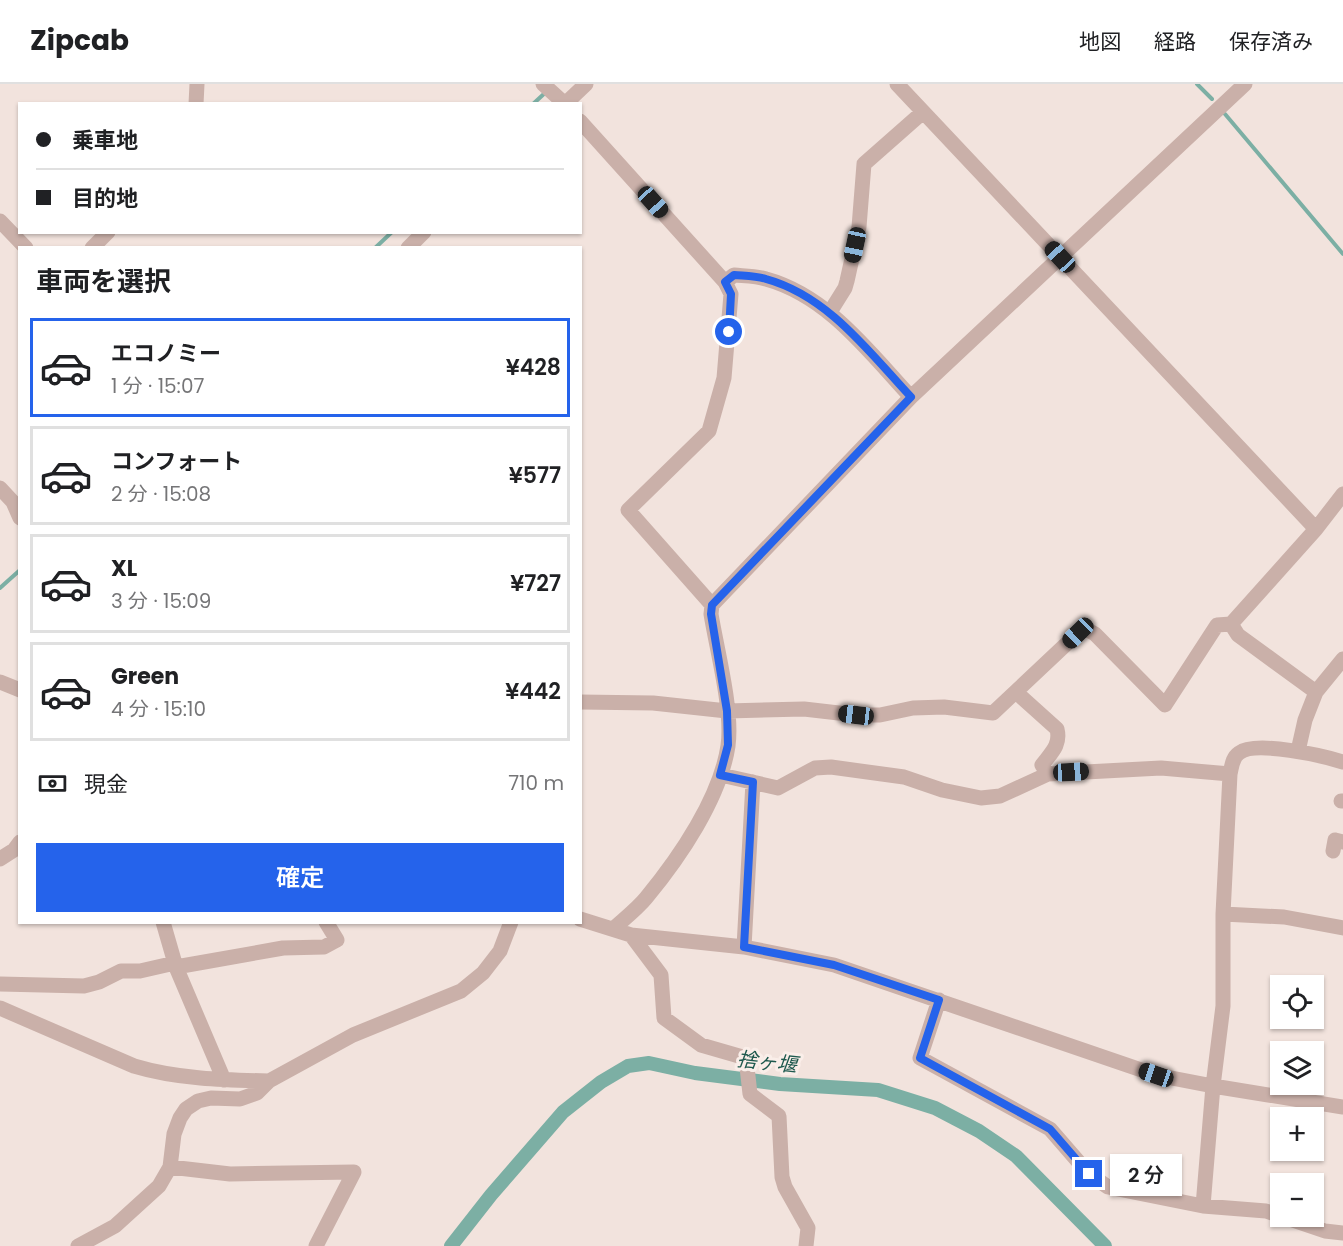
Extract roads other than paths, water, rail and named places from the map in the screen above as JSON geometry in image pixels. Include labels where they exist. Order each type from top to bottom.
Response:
[{"type":"street","points":[[196,102],[197,84]]},
{"type":"street","points":[[543,84],[564,102]]},
{"type":"street","points":[[566,102],[586,84]]},
{"type":"street","points":[[897,84],[1316,529]]},
{"type":"street","points":[[613,929],[645,899],[692,836],[720,775],[728,745],[727,711],[711,614],[712,605],[911,397],[1245,84]]},
{"type":"street","points":[[830,312],[847,281],[859,227],[864,164],[923,112]]},
{"type":"street","points":[[582,123],[725,282],[731,294],[724,378],[709,431],[628,510],[712,605]]},
{"type":"street","points":[[0,221],[24,246]]},
{"type":"street","points":[[94,246],[106,234]]},
{"type":"street","points":[[410,246],[422,234]]},
{"type":"street","points":[[725,282],[734,275],[765,279],[784,285],[830,312],[911,397]]},
{"type":"street","points":[[0,488],[13,502],[18,513]]},
{"type":"street","points":[[582,702],[653,703],[727,711],[804,709],[856,715],[880,715],[912,708],[944,707],[993,713],[1017,693],[1078,633],[1086,629],[1095,634],[1165,705],[1217,625],[1231,624],[1316,529],[1343,494]]},
{"type":"street","points":[[1231,624],[1238,635],[1316,692]]},
{"type":"street","points":[[1298,751],[1305,720],[1316,692],[1343,658]]},
{"type":"street","points":[[0,682],[18,689]]},
{"type":"street","points":[[1017,693],[1057,729],[1059,737],[1057,745],[1042,765],[1048,774]]},
{"type":"street","points":[[1203,1206],[1213,1086],[1223,1006],[1223,914],[1230,774],[1233,760],[1240,752],[1250,749],[1298,751],[1343,762]]},
{"type":"street","points":[[720,775],[778,788],[815,768],[831,767],[904,777],[942,790],[981,798],[1000,796],[1048,774],[1161,768],[1230,774]]},
{"type":"street","points":[[744,947],[753,782]]},
{"type":"street","points":[[0,859],[18,845]]},
{"type":"street","points":[[1223,914],[1284,917],[1343,928]]},
{"type":"street","points":[[582,920],[631,935],[744,947],[834,965],[1156,1075],[1343,1107]]},
{"type":"street","points":[[164,924],[175,965],[224,1080]]},
{"type":"street","points":[[0,984],[84,986],[99,982],[121,971],[141,971],[283,948],[324,946],[338,940],[327,924]]},
{"type":"street","points":[[78,1246],[115,1226],[159,1186],[170,1167],[174,1134],[180,1118],[198,1101],[211,1098],[240,1099],[257,1093],[269,1081],[353,1035],[462,991],[483,973],[500,951],[510,924]]},
{"type":"street","points":[[631,935],[661,975],[664,1018],[701,1045],[746,1058],[750,1094],[779,1116],[782,1177],[785,1187],[808,1228],[806,1246]]},
{"type":"street","points":[[939,1000],[920,1058],[1050,1129],[1089,1174],[1108,1187],[1203,1206],[1266,1211],[1325,1231],[1343,1233]]},
{"type":"street","points":[[0,1008],[134,1066],[151,1071],[224,1080],[269,1081]]},
{"type":"street","points":[[170,1167],[230,1174],[354,1172],[316,1246]]},
{"type":"waterway","points":[[1197,84],[1212,99]]},
{"type":"waterway","points":[[535,102],[546,92]]},
{"type":"waterway","points":[[1225,114],[1343,254]]},
{"type":"waterway","points":[[377,246],[390,234]]},
{"type":"waterway","points":[[0,588],[18,572]]},
{"type":"waterway","name":"捨ヶ堰","points":[[451,1246],[491,1195],[563,1112],[601,1082],[628,1066],[649,1063],[695,1073],[780,1084],[878,1090],[935,1108],[979,1131],[1016,1156],[1105,1246]]}]
